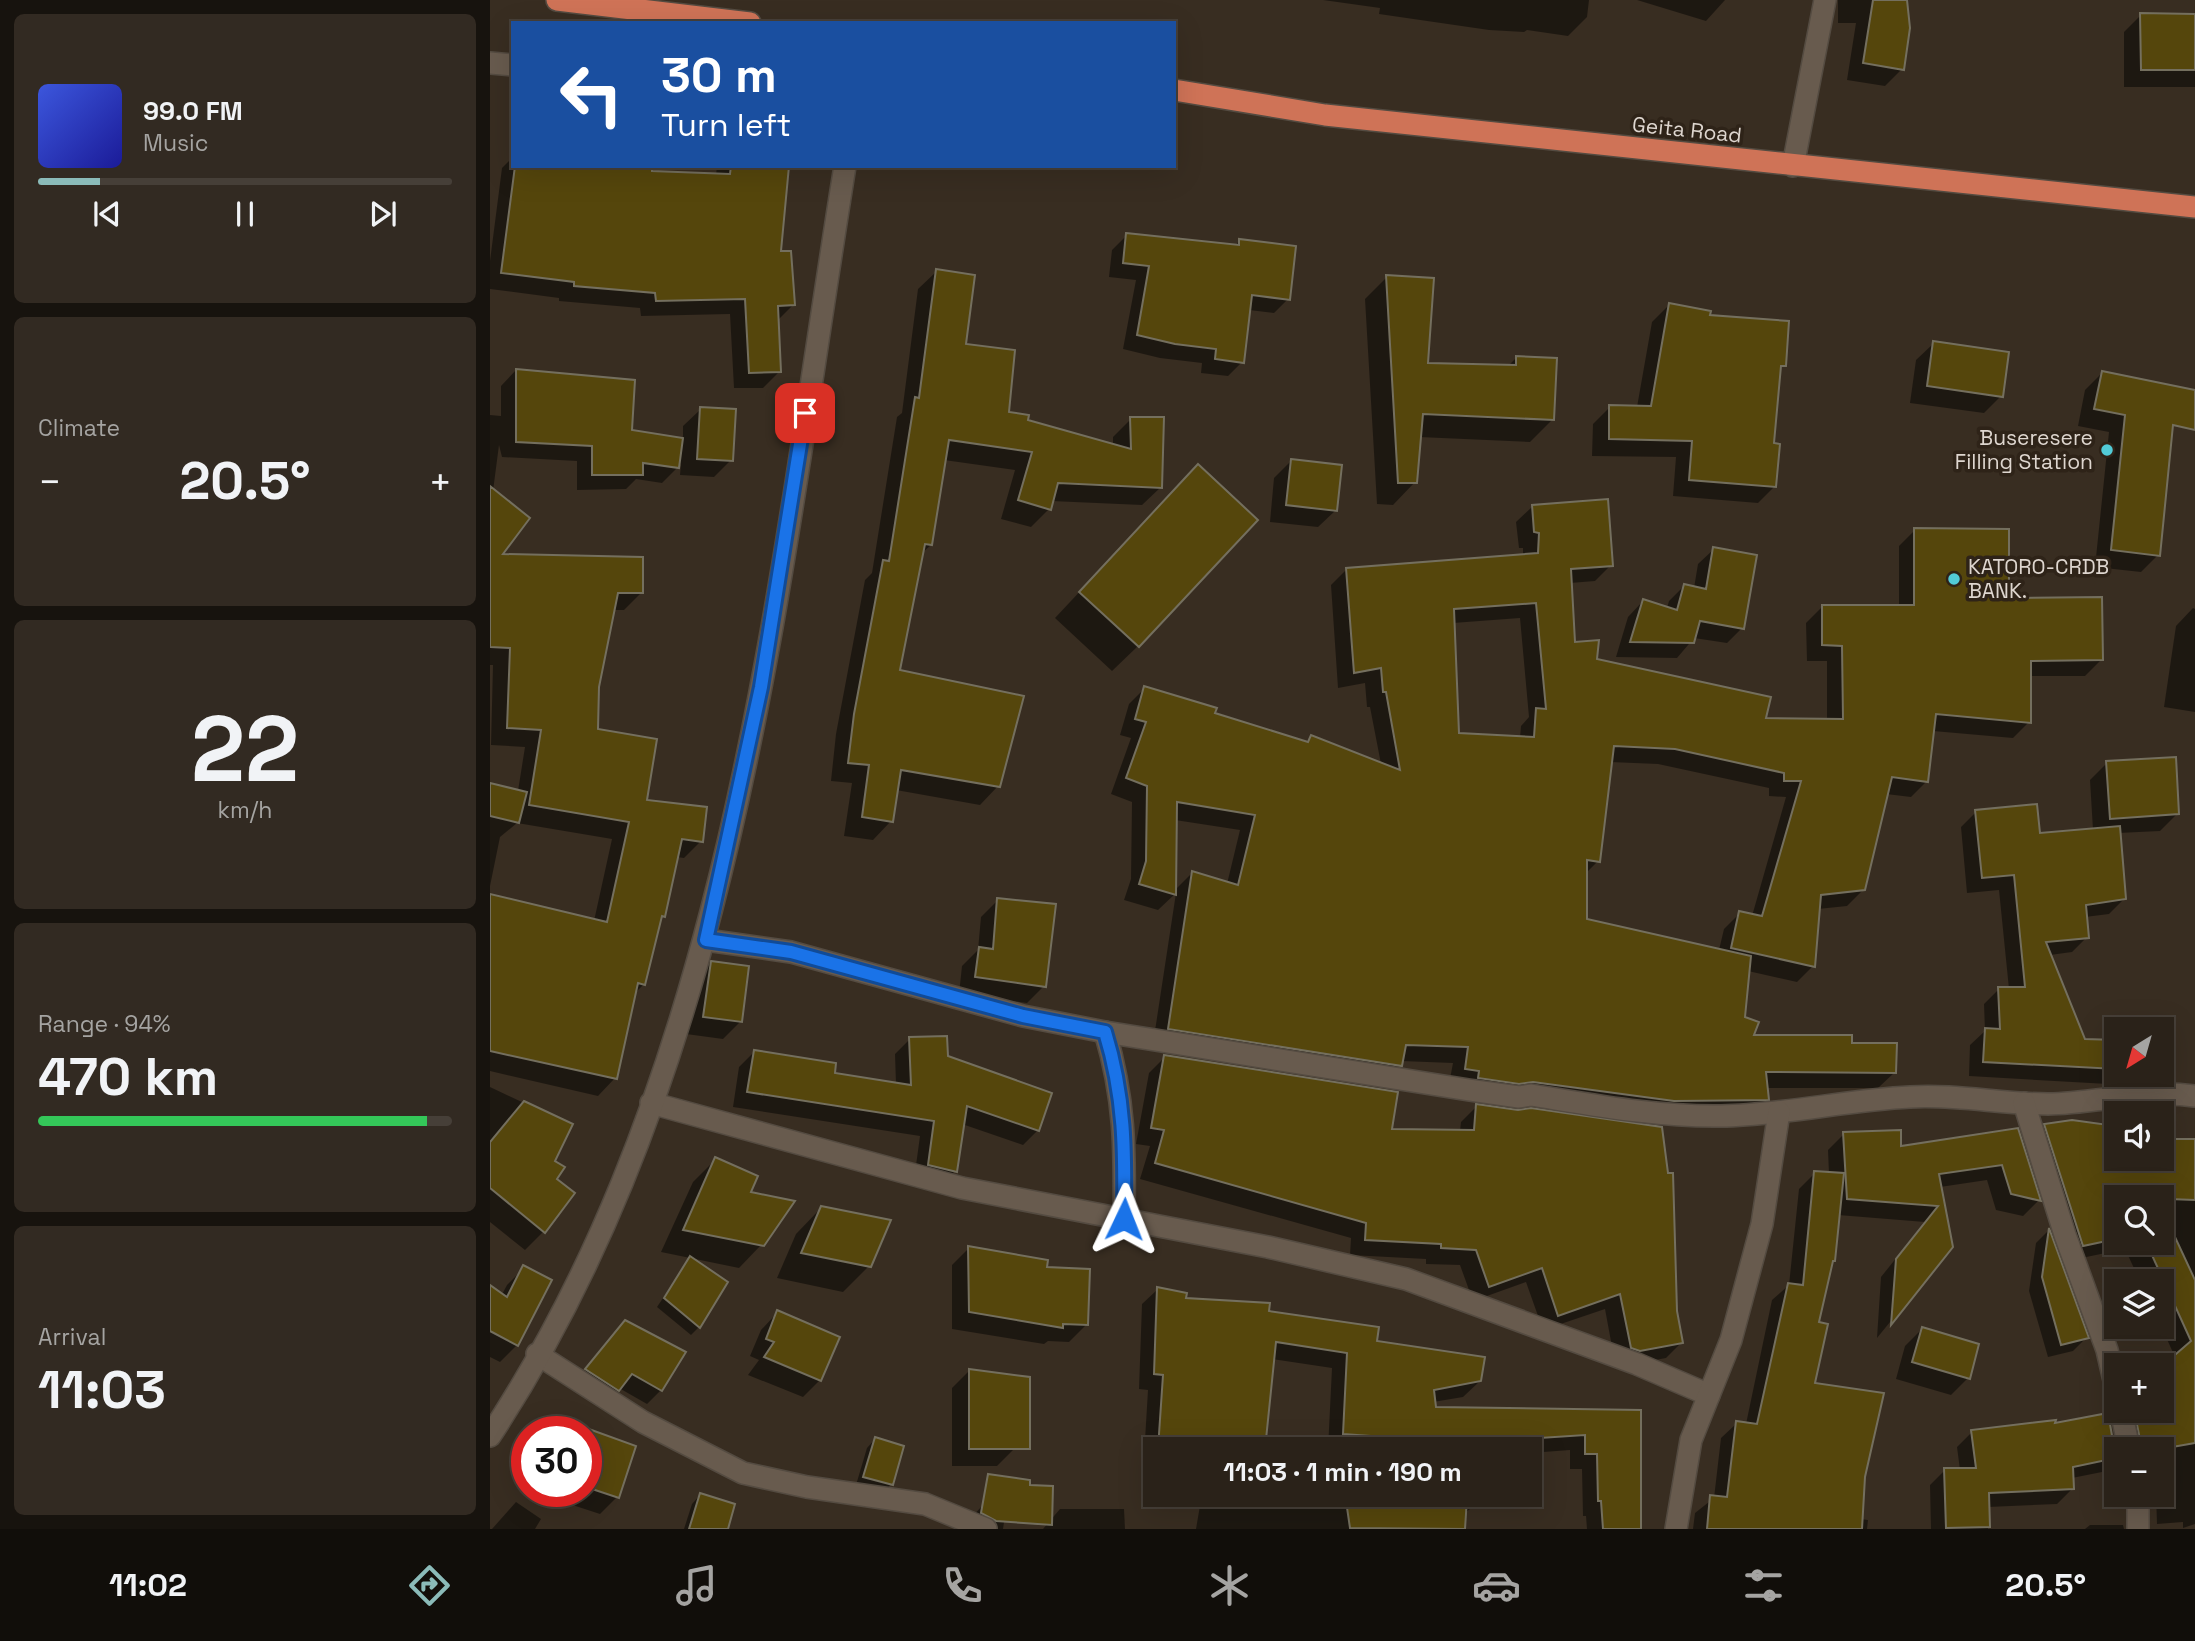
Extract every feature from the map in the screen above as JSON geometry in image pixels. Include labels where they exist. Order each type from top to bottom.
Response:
[{"type":"highway","points":[[556,0],[733,21]]},
{"type":"highway","name":"Geita Road","points":[[1176,90],[1325,115],[2195,207]]},
{"type":"street","points":[[1793,166],[1825,0]]},
{"type":"street","points":[[490,63],[511,65]]},
{"type":"street","points":[[490,1436],[580,1276],[625,1173],[706,940],[761,687],[845,168]]},
{"type":"street","points":[[706,940],[791,952],[1023,1016],[1105,1032],[1519,1097],[1531,1094],[1673,1115],[1722,1116],[1780,1112],[1910,1097],[1963,1097],[2050,1104],[2165,1092],[2195,1096]]},
{"type":"street","points":[[1105,1032],[1119,1078],[1126,1144],[1124,1219]]},
{"type":"street","points":[[650,1103],[962,1188],[1124,1219],[1406,1279],[1637,1364],[1709,1395]]},
{"type":"street","points":[[2024,1103],[2065,1235],[2108,1353]]},
{"type":"street","points":[[1676,1529],[1691,1440],[1731,1340],[1762,1224],[1780,1112]]},
{"type":"street","points":[[537,1354],[643,1423],[743,1474],[807,1487],[925,1504],[986,1529]]},
{"type":"street","points":[[2138,1507],[2138,1529]]},
{"type":"building","points":[[1873,0],[1907,0],[1910,28],[1904,70],[1863,63]]},
{"type":"building","points":[[2140,13],[2195,14],[2195,70],[2141,70]]},
{"type":"building","points":[[515,168],[652,168],[652,171],[730,174],[731,168],[789,168],[781,251],[791,251],[795,305],[778,306],[781,372],[749,373],[745,299],[656,301],[655,293],[574,286],[574,282],[501,273]]},
{"type":"building","points":[[1126,233],[1239,245],[1239,239],[1296,246],[1290,300],[1252,295],[1244,363],[1215,359],[1216,349],[1175,344],[1137,335],[1149,266],[1123,263]]},
{"type":"building","points":[[936,269],[975,275],[966,344],[1015,350],[1009,412],[1029,415],[1028,420],[1131,449],[1130,417],[1164,417],[1162,488],[1058,483],[1051,510],[1018,500],[1032,452],[949,440],[932,545],[925,544],[900,670],[1024,696],[1000,787],[901,770],[893,822],[862,817],[869,765],[848,763],[854,714],[883,560],[889,561],[915,397],[919,398]]},
{"type":"building","points":[[1386,275],[1434,278],[1428,363],[1516,365],[1516,356],[1557,358],[1554,420],[1423,414],[1417,483],[1398,483]]},
{"type":"building","points":[[1669,303],[1711,311],[1710,315],[1789,321],[1786,366],[1781,366],[1774,443],[1780,444],[1776,487],[1689,480],[1692,441],[1609,439],[1609,405],[1651,406]]},
{"type":"building","points":[[1933,341],[2009,352],[2003,397],[1927,386]]},
{"type":"building","points":[[516,369],[635,380],[632,430],[683,438],[679,468],[643,463],[643,475],[592,475],[592,446],[516,442]]},
{"type":"building","points":[[2102,371],[2195,390],[2195,430],[2173,425],[2160,556],[2111,550],[2125,415],[2094,409]]},
{"type":"building","points":[[700,407],[736,409],[733,461],[697,459]]},
{"type":"building","points":[[1291,459],[1342,465],[1337,511],[1286,505]]},
{"type":"building","points":[[1198,464],[1258,520],[1139,647],[1079,592]]},
{"type":"building","points":[[490,486],[530,518],[503,554],[643,557],[643,593],[618,593],[599,687],[598,729],[657,739],[647,800],[707,807],[703,842],[682,839],[665,917],[662,916],[645,985],[638,983],[617,1079],[490,1051],[490,894],[607,922],[629,822],[529,805],[541,730],[507,728],[510,648],[490,647]]},
{"type":"building","points":[[1608,499],[1613,566],[1571,569],[1575,642],[1599,640],[1597,659],[1771,697],[1766,718],[1843,719],[1842,646],[1822,645],[1822,605],[1914,605],[1914,528],[2009,529],[2009,598],[2102,597],[2103,660],[2031,661],[2031,723],[1936,714],[1928,782],[1892,777],[1865,890],[1821,895],[1815,967],[1731,948],[1739,911],[1762,916],[1801,781],[1784,781],[1784,773],[1675,749],[1614,746],[1600,862],[1587,860],[1587,919],[1751,956],[1745,1017],[1759,1022],[1754,1035],[1852,1035],[1852,1043],[1897,1043],[1896,1073],[1766,1072],[1769,1100],[1674,1101],[1533,1082],[1519,1084],[1478,1078],[1479,1071],[1465,1069],[1468,1047],[1406,1045],[1402,1066],[1168,1029],[1192,871],[1238,885],[1255,815],[1177,802],[1176,895],[1139,884],[1146,861],[1147,786],[1126,778],[1146,722],[1135,719],[1144,686],[1217,708],[1215,713],[1308,742],[1311,735],[1400,770],[1386,692],[1383,692],[1381,668],[1354,673],[1346,568],[1538,553],[1539,533],[1534,532],[1532,505]],"holes":[[[1536,603],[1546,709],[1536,708],[1534,737],[1459,733],[1454,609]]]},
{"type":"building","points":[[1713,547],[1757,555],[1744,629],[1700,621],[1694,643],[1630,642],[1643,599],[1677,610],[1684,584],[1706,589]]},
{"type":"building","points":[[2176,757],[2179,814],[2110,819],[2106,761]]},
{"type":"building","points":[[490,783],[527,792],[519,823],[490,816]]},
{"type":"building","points":[[2037,804],[2040,833],[2120,826],[2126,899],[2086,905],[2089,938],[2046,942],[2085,1039],[2104,1040],[2104,1068],[1983,1062],[1985,1028],[2000,1029],[1998,987],[2025,987],[2014,875],[1982,878],[1975,810]]},
{"type":"building","points":[[997,898],[1056,904],[1046,987],[975,977],[979,947],[993,949]]},
{"type":"building","points":[[711,961],[749,966],[742,1022],[703,1017]]},
{"type":"building","points":[[947,1036],[948,1056],[1052,1093],[1039,1131],[967,1106],[957,1172],[928,1165],[934,1121],[747,1092],[754,1050],[836,1063],[835,1073],[911,1085],[909,1037]]},
{"type":"building","points":[[1164,1055],[1398,1092],[1392,1129],[1474,1130],[1476,1104],[1518,1110],[1531,1108],[1662,1127],[1668,1173],[1673,1173],[1677,1311],[1683,1343],[1640,1351],[1631,1348],[1620,1294],[1558,1316],[1542,1268],[1489,1287],[1476,1250],[1441,1248],[1441,1244],[1365,1240],[1366,1223],[1155,1163],[1164,1130],[1151,1128]]},
{"type":"building","points":[[524,1101],[573,1124],[555,1161],[565,1167],[557,1179],[575,1193],[545,1233],[490,1188],[490,1142]]},
{"type":"building","points":[[2072,1120],[2104,1124],[2104,1171],[2174,1171],[2174,1139],[2195,1139],[2195,1200],[2174,1199],[2174,1185],[2104,1185],[2104,1242],[2083,1246],[2044,1124]]},
{"type":"building","points":[[2018,1128],[2041,1201],[2011,1194],[2002,1165],[1939,1174],[1953,1247],[1891,1325],[1896,1259],[1938,1206],[1847,1199],[1843,1132],[1901,1130],[1901,1146]]},
{"type":"building","points":[[715,1157],[758,1176],[751,1192],[795,1201],[764,1246],[683,1230]]},
{"type":"building","points":[[1814,1171],[1844,1173],[1835,1261],[1819,1322],[1828,1324],[1815,1383],[1884,1393],[1865,1477],[1862,1529],[1707,1529],[1710,1495],[1727,1497],[1736,1421],[1757,1424],[1788,1283],[1803,1285]]},
{"type":"building","points":[[821,1206],[891,1220],[871,1267],[801,1253]]},
{"type":"building","points":[[2049,1228],[2089,1338],[2061,1345],[2042,1277]]},
{"type":"building","points":[[2174,1235],[2195,1280],[2195,1443],[2174,1447],[2174,1437],[2140,1437],[2137,1423],[2174,1423],[2174,1356],[2191,1341],[2174,1304],[2174,1269],[2158,1269],[2152,1255],[2174,1255]]},
{"type":"building","points":[[968,1246],[1048,1260],[1047,1267],[1090,1269],[1088,1325],[1063,1324],[1063,1328],[969,1312]]},
{"type":"building","points":[[690,1256],[728,1282],[700,1328],[664,1298]]},
{"type":"building","points":[[523,1265],[552,1280],[518,1346],[490,1331],[490,1285],[507,1297]]},
{"type":"building","points":[[1157,1287],[1187,1293],[1186,1298],[1270,1303],[1269,1311],[1379,1327],[1377,1341],[1485,1357],[1481,1381],[1434,1390],[1436,1407],[1641,1410],[1641,1529],[1603,1529],[1601,1501],[1598,1501],[1597,1454],[1585,1454],[1585,1435],[1542,1438],[1384,1437],[1343,1434],[1347,1353],[1276,1342],[1266,1437],[1159,1437],[1163,1375],[1154,1374]]},
{"type":"building","points":[[777,1310],[840,1337],[821,1381],[764,1357],[774,1342],[766,1339]]},
{"type":"building","points":[[625,1320],[686,1352],[662,1391],[632,1374],[619,1391],[585,1369]]},
{"type":"building","points":[[1922,1327],[1979,1344],[1970,1379],[1912,1362]]},
{"type":"building","points":[[969,1369],[1030,1377],[1030,1449],[969,1449]]},
{"type":"building","points":[[2104,1414],[2104,1423],[2110,1423],[2112,1437],[2104,1437],[2104,1461],[2073,1467],[2074,1489],[1989,1493],[1990,1527],[1946,1528],[1944,1468],[1976,1468],[1971,1430],[2056,1420],[2055,1423]]},
{"type":"building","points":[[602,1434],[636,1446],[619,1498],[602,1492]]},
{"type":"building","points":[[875,1437],[904,1446],[893,1485],[863,1477]]},
{"type":"building","points":[[988,1474],[1030,1480],[1030,1485],[1053,1486],[1052,1525],[996,1521],[981,1513]]},
{"type":"building","points":[[700,1493],[735,1504],[728,1529],[689,1529]]},
{"type":"building","points":[[1347,1507],[1466,1507],[1465,1529],[1350,1528]]},
{"type":"place","name":"Buseresere Filling Station","points":[[2107,450]]},
{"type":"place","name":"KATORO-CRDB BANK.","points":[[1954,579]]},
{"type":"route","points":[[805,413],[761,687],[706,940],[791,952],[1023,1016],[1105,1032],[1119,1078],[1126,1144],[1124,1219]]}]
